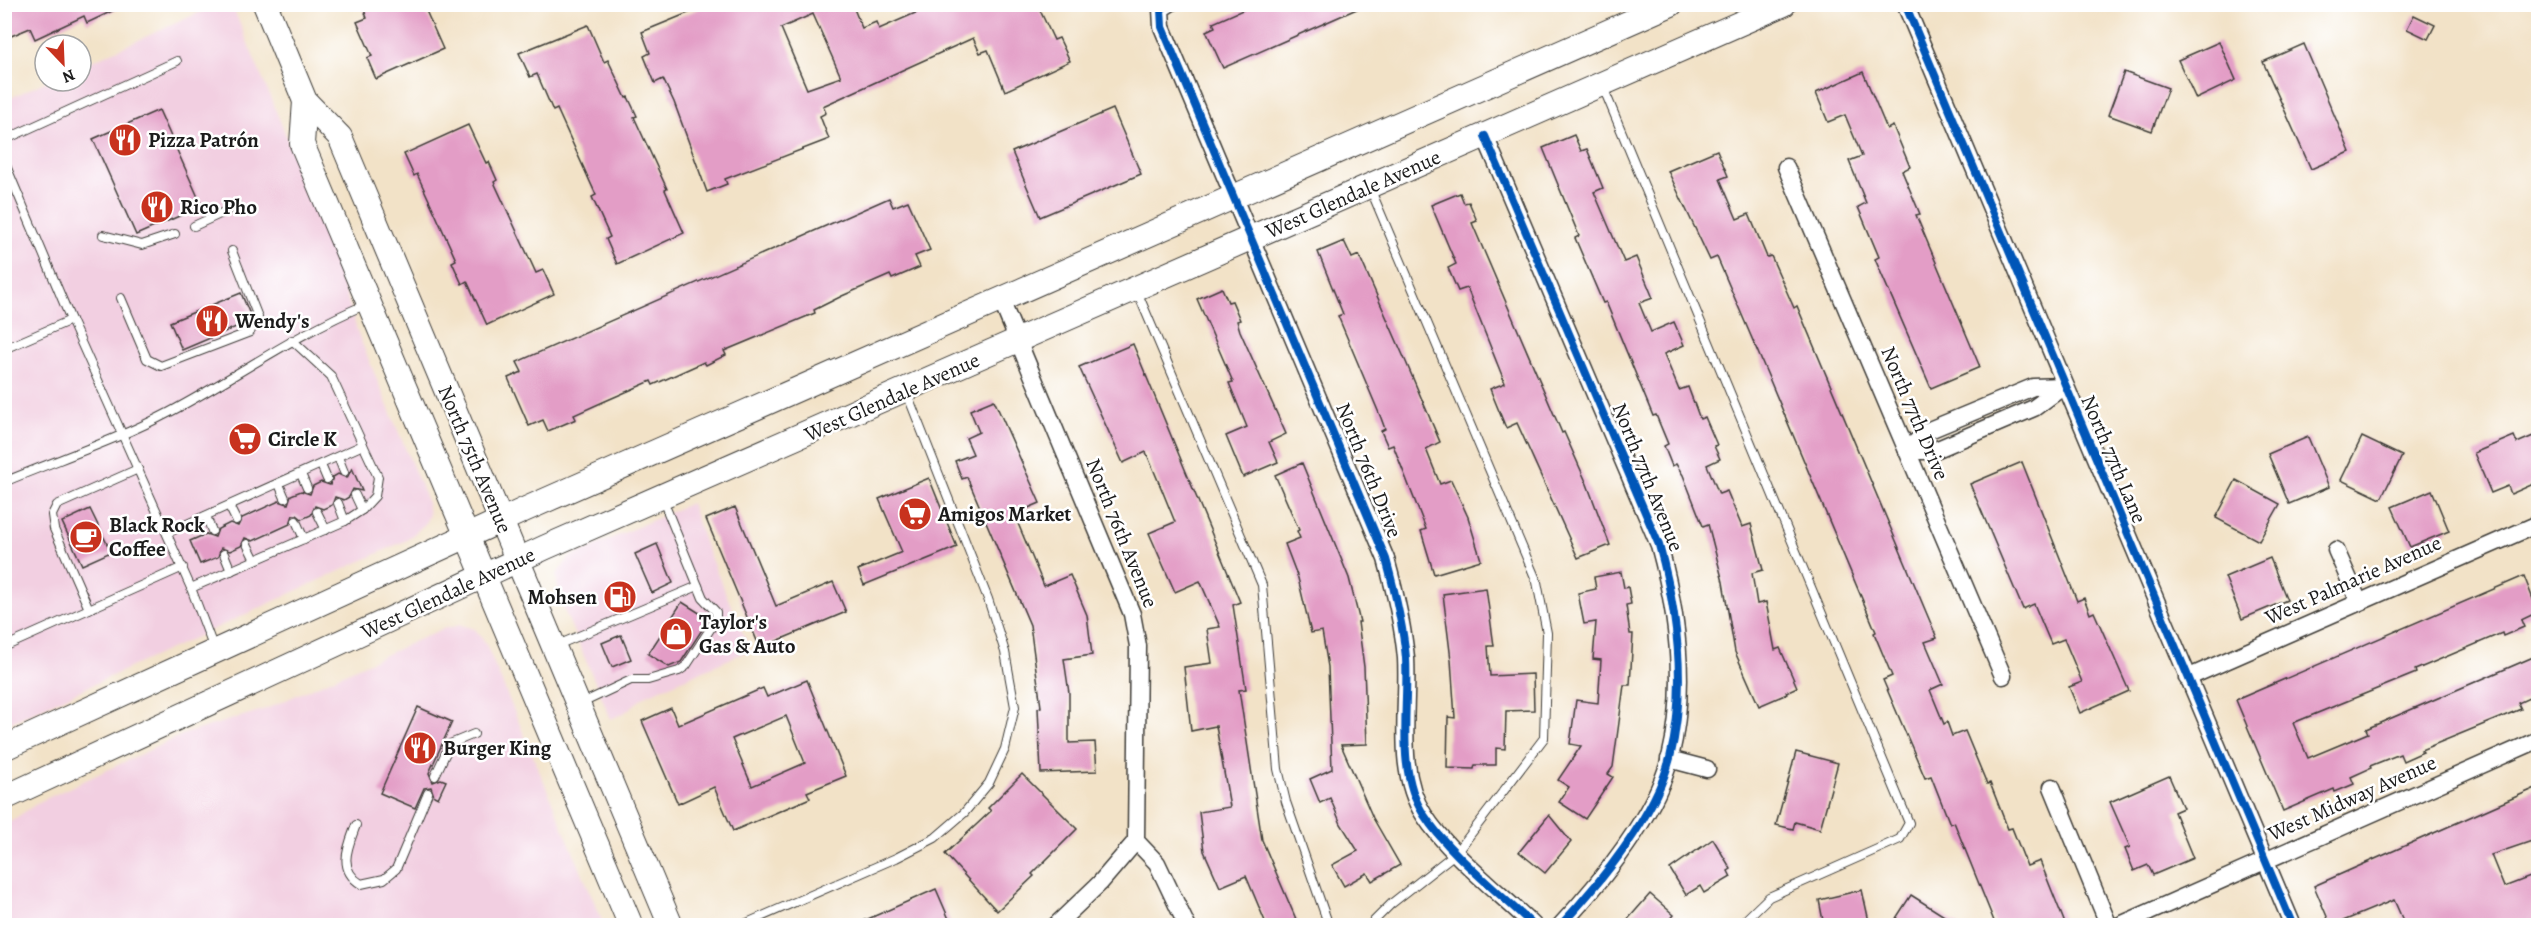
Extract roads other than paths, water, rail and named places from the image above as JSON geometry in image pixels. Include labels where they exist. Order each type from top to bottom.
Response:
[{"type":"main road","name":"North 75th Avenue","points":[[265,4],[305,101],[340,137],[671,926]]},
{"type":"main road","name":"West Glendale Avenue","points":[[4,748],[501,521],[1671,4]]},
{"type":"main road","name":"West Glendale Avenue","points":[[4,798],[518,560],[1784,4]]},
{"type":"main road","name":"North 75th Avenue","points":[[305,101],[302,144],[371,303],[631,926]]},
{"type":"street","name":"North 77th Lane","points":[[1905,4],[2293,926]]},
{"type":"street","name":"North 76th Drive","points":[[1165,7],[1162,27],[1386,559],[1402,624],[1406,658],[1406,750],[1412,785],[1423,815],[1457,852],[1534,926]]},
{"type":"street","name":"North 77th Avenue","points":[[1485,136],[1659,545],[1674,603],[1677,632],[1677,693],[1670,759],[1644,815],[1617,858],[1560,926]]},
{"type":"street","name":"North 77th Drive","points":[[1786,166],[2003,676]]},
{"type":"street","name":"North 76th Avenue","points":[[1001,300],[1132,614],[1138,646],[1136,841]]},
{"type":"street","points":[[1907,451],[1933,452],[2034,408],[2064,386]]},
{"type":"street","name":"West Palmarie Avenue","points":[[2187,678],[2538,524]]},
{"type":"street","points":[[2336,550],[2359,602]]},
{"type":"street","name":"West Midway Avenue","points":[[2118,926],[2538,740]]},
{"type":"street","points":[[1670,759],[1707,769]]},
{"type":"street","points":[[2052,787],[2109,926]]},
{"type":"street","points":[[1055,926],[1100,883],[1136,841],[1157,863],[1187,926]]},
{"type":"lane","points":[[4,140],[177,61]]},
{"type":"lane","points":[[1602,84],[1909,822],[1900,839],[1769,897],[1739,926]]},
{"type":"lane","points":[[4,161],[71,320],[183,567],[215,651]]},
{"type":"lane","points":[[1370,187],[1537,582],[1547,633],[1544,738],[1457,852],[1391,904],[1370,926]]},
{"type":"lane","points":[[194,226],[237,206]]},
{"type":"lane","points":[[103,235],[142,245],[175,234]]},
{"type":"lane","points":[[121,298],[147,360],[162,366],[250,332],[258,317],[232,251]]},
{"type":"lane","points":[[1136,288],[1262,585],[1278,769],[1286,802],[1329,926]]},
{"type":"lane","points":[[4,482],[169,413],[292,340],[330,320],[371,303]]},
{"type":"lane","points":[[4,349],[71,320]]},
{"type":"lane","points":[[191,588],[345,521],[362,510],[375,496],[378,477],[331,376],[292,340]]},
{"type":"lane","points":[[740,926],[896,858],[935,838],[963,813],[990,783],[1005,749],[1015,707],[1005,652],[988,598],[906,391]]},
{"type":"lane","points":[[167,533],[363,445]]},
{"type":"lane","points":[[338,457],[344,472]]},
{"type":"lane","points":[[321,465],[327,479]]},
{"type":"lane","points":[[89,609],[54,529],[52,515],[57,505],[138,469]]},
{"type":"lane","points":[[301,474],[307,488]]},
{"type":"lane","points":[[279,484],[285,498]]},
{"type":"lane","points":[[355,495],[362,510]]},
{"type":"lane","points":[[578,704],[631,680],[648,680],[679,671],[686,666],[716,620],[716,612],[703,598],[662,498]]},
{"type":"lane","points":[[338,503],[345,521]]},
{"type":"lane","points":[[228,506],[236,520]]},
{"type":"lane","points":[[317,512],[326,530]]},
{"type":"lane","points":[[206,516],[212,531]]},
{"type":"lane","points":[[296,521],[304,539]]},
{"type":"lane","points":[[247,544],[255,560]]},
{"type":"lane","points":[[224,554],[231,571]]},
{"type":"lane","points":[[4,647],[183,567]]},
{"type":"lane","points":[[554,646],[698,586]]},
{"type":"lane","points":[[435,776],[450,744],[474,734]]},
{"type":"lane","points":[[356,825],[346,850],[345,864],[352,878],[362,884],[384,879],[396,869],[428,793]]},
{"type":"place","name":"Pizza Patrón","points":[[125,140]]},
{"type":"place","name":"Rico Pho","points":[[157,207]]},
{"type":"place","name":"Wendy's","points":[[212,321]]},
{"type":"place","name":"Circle K","points":[[245,439]]},
{"type":"place","name":"Amigos Market","points":[[915,514]]},
{"type":"place","name":"Black Rock Coffee","points":[[86,537]]},
{"type":"place","name":"Mohsen","points":[[620,597]]},
{"type":"place","name":"Taylor's Gas & Auto","points":[[676,634]]},
{"type":"place","name":"Burger King","points":[[420,748]]}]
